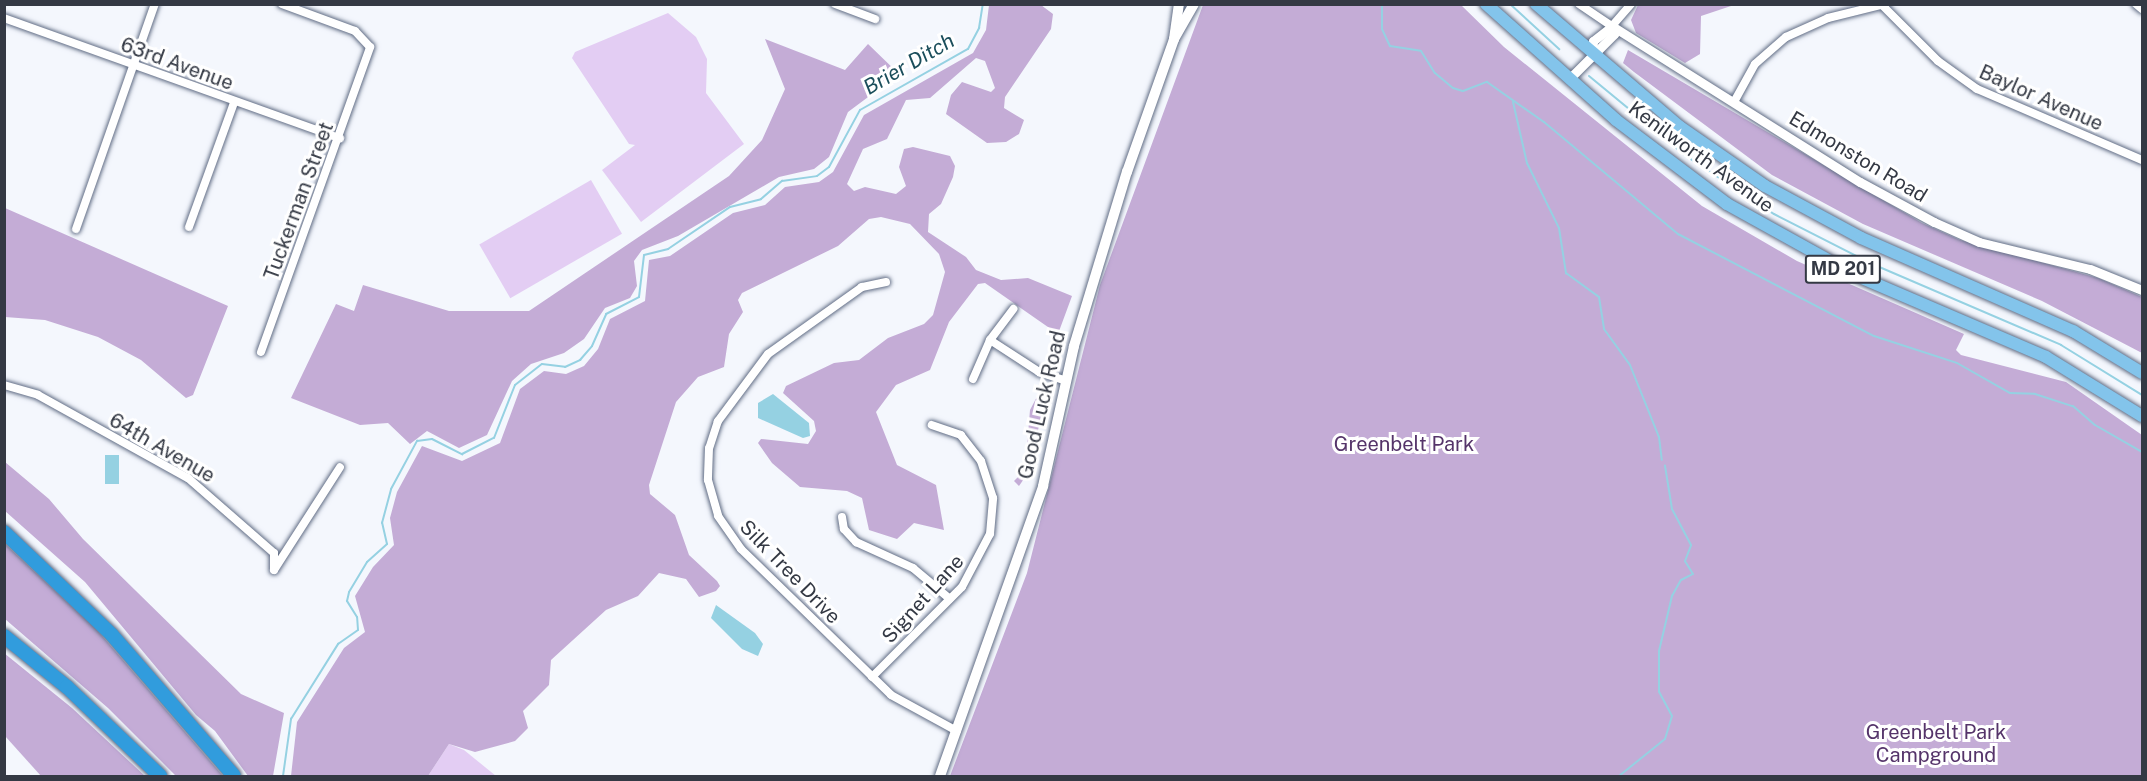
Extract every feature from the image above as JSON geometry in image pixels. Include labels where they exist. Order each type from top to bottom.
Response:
[{"type":"highway","points":[[4,532],[112,635],[234,777]]},
{"type":"highway","points":[[4,636],[75,694],[160,777]]},
{"type":"main road","name":"Good Luck Road","points":[[940,777],[1040,495],[1066,381],[1095,273],[1174,39],[1179,4]]},
{"type":"main road","name":"Good Luck Road","points":[[1174,39],[1194,4]]},
{"type":"main road","name":"Kenilworth Avenue","points":[[1486,4],[1655,153],[1760,224],[1855,275],[2046,357],[2142,416]]},
{"type":"main road","name":"Kenilworth Avenue","points":[[1536,4],[1592,54],[1689,134],[1796,204],[1893,253],[2073,331],[2142,373]]},
{"type":"street","points":[[76,229],[155,4]]},
{"type":"street","name":"Tuckerman Street","points":[[261,352],[340,138],[370,47],[362,35],[282,4]]},
{"type":"street","points":[[835,4],[875,19]]},
{"type":"street","name":"Edmonston Road","points":[[1579,4],[1734,102],[1934,222],[1979,242],[2090,269],[2142,290]]},
{"type":"street","points":[[1569,79],[1592,54],[1593,41],[1612,26],[1631,4]]},
{"type":"street","points":[[2136,4],[2142,9]]},
{"type":"street","points":[[1734,102],[1755,64],[1786,37],[1828,18],[1883,5]]},
{"type":"street","name":"Baylor Avenue","points":[[1883,5],[1938,61],[1977,89],[2142,160]]},
{"type":"street","name":"63rd Avenue","points":[[4,18],[340,138]]},
{"type":"street","points":[[189,227],[234,102]]},
{"type":"street","name":"Silk Tree Drive","points":[[886,282],[862,287],[768,354],[718,421],[707,469],[714,508],[729,534],[872,677],[915,712],[957,731]]},
{"type":"street","points":[[973,379],[990,340],[1013,309]]},
{"type":"street","points":[[990,340],[1039,372],[1066,381]]},
{"type":"street","name":"64th Avenue","points":[[4,385],[51,402],[188,478],[274,553],[274,570],[340,468]]},
{"type":"street","name":"Signet Lane","points":[[872,677],[950,599],[984,551],[993,522],[993,498],[986,471],[968,442],[954,430],[932,425]]},
{"type":"street","points":[[842,517],[844,529],[856,542],[913,568],[950,599]]},
{"type":"shaded area","points":[[668,13],[696,37],[707,59],[706,93],[744,144],[641,222],[602,170],[635,145],[629,144],[572,58],[575,52]]},
{"type":"shaded area","points":[[591,180],[622,234],[510,298],[479,244]]},
{"type":"shaded area","points":[[449,744],[464,750],[496,776],[428,776]]},
{"type":"green space","points":[[1638,4],[1734,5],[1701,16],[1700,54],[1685,63],[1636,33],[1631,20]]},
{"type":"green space","points":[[989,5],[1041,5],[1053,14],[1051,29],[1005,97],[1004,108],[1024,120],[1019,134],[1006,142],[987,143],[946,114],[951,95],[962,82],[991,92],[995,88],[985,61],[976,58],[930,98],[906,100],[887,139],[863,149],[847,184],[854,191],[865,187],[896,194],[906,186],[899,167],[904,149],[913,147],[950,156],[955,166],[953,177],[941,204],[929,214],[928,232],[966,257],[976,270],[1001,280],[1028,278],[1072,296],[1058,334],[985,283],[978,284],[949,322],[930,370],[896,385],[876,412],[897,465],[936,485],[944,530],[914,523],[897,539],[869,530],[862,498],[847,491],[800,487],[772,463],[758,443],[761,439],[808,444],[816,431],[814,421],[783,393],[786,386],[834,363],[859,360],[888,338],[924,324],[933,315],[945,272],[939,254],[910,224],[881,217],[869,219],[838,246],[742,293],[738,300],[743,312],[729,334],[724,367],[698,377],[676,402],[649,485],[650,494],[675,515],[689,555],[717,581],[720,586],[716,591],[699,597],[686,579],[659,573],[638,596],[606,610],[551,660],[549,685],[523,711],[528,728],[515,741],[475,752],[449,744],[428,776],[291,776],[297,722],[344,648],[365,632],[355,596],[373,567],[394,545],[390,518],[397,492],[422,446],[462,461],[500,443],[520,389],[544,371],[566,374],[584,366],[598,349],[610,319],[645,301],[649,260],[670,256],[733,213],[765,205],[785,187],[819,182],[833,172],[864,115],[973,53],[986,30]]},
{"type":"green space","name":"Greenbelt Park","points":[[1203,5],[1461,5],[1504,47],[1702,206],[1797,261],[1964,334],[1956,350],[1961,355],[2066,382],[2142,435],[2142,776],[950,776],[1027,573],[1100,285]]},
{"type":"green space","points":[[765,39],[845,70],[868,44],[899,74],[848,112],[829,157],[814,169],[779,177],[678,236],[642,250],[634,261],[637,286],[630,298],[605,308],[584,339],[564,353],[531,364],[512,381],[487,435],[459,448],[427,431],[410,444],[388,423],[360,425],[291,398],[336,304],[354,311],[363,285],[449,311],[529,311],[729,176],[762,140],[785,89]]},
{"type":"green space","points":[[1628,50],[1922,223],[1960,240],[2098,278],[2142,297],[2142,353],[2042,301],[1863,224],[1772,175],[1623,63]]},
{"type":"green space","points":[[5,208],[228,306],[193,395],[186,398],[141,360],[98,337],[45,320],[5,317]]},
{"type":"green space","points":[[1041,389],[1045,396],[1030,470],[1019,486],[1014,481],[1025,470],[1030,410]]},
{"type":"green space","points":[[5,462],[49,499],[83,539],[241,694],[284,713],[273,776],[248,776],[215,731],[196,715],[85,582],[5,511]]},
{"type":"green space","points":[[4,543],[97,630],[223,776],[176,776],[108,708],[5,619]]},
{"type":"green space","points":[[4,653],[72,708],[145,776],[41,776],[5,736]]},
{"type":"water","points":[[773,394],[809,423],[810,436],[803,438],[758,418],[758,403]]},
{"type":"water","points":[[105,455],[119,455],[119,484],[105,484]]},
{"type":"water","points":[[716,605],[755,633],[763,644],[758,656],[742,649],[711,618]]},
{"type":"waterway","name":"Brier Ditch","points":[[283,776],[291,719],[338,644],[358,630],[357,617],[347,601],[349,592],[367,562],[387,544],[382,523],[391,489],[417,441],[432,439],[462,454],[494,438],[515,385],[542,364],[565,367],[580,360],[592,346],[606,314],[639,297],[644,255],[668,249],[730,207],[761,199],[782,181],[817,176],[829,167],[860,110],[968,49],[979,28],[983,4]]},
{"type":"waterway","points":[[1382,4],[1382,29],[1390,46],[1421,51],[1435,73],[1453,88],[1463,91],[1487,82],[1544,122],[1678,234],[1874,336],[1957,363],[2010,393],[2035,394],[2073,406],[2095,425],[2142,452]]},
{"type":"waterway","points":[[1510,4],[1559,49]]},
{"type":"waterway","points":[[1589,76],[1686,156],[1774,214],[1870,263],[2061,345],[2142,395]]},
{"type":"waterway","points":[[1513,102],[1527,163],[1559,228],[1566,273],[1599,297],[1604,329],[1630,365],[1659,437],[1662,460]]},
{"type":"waterway","points":[[1619,776],[1665,739],[1672,716],[1659,692],[1659,651],[1672,596],[1681,580],[1693,574],[1685,561],[1691,545],[1672,509],[1665,466]]},
{"type":"park label","name":"Greenbelt Park Campground","points":[[1936,744]]}]
